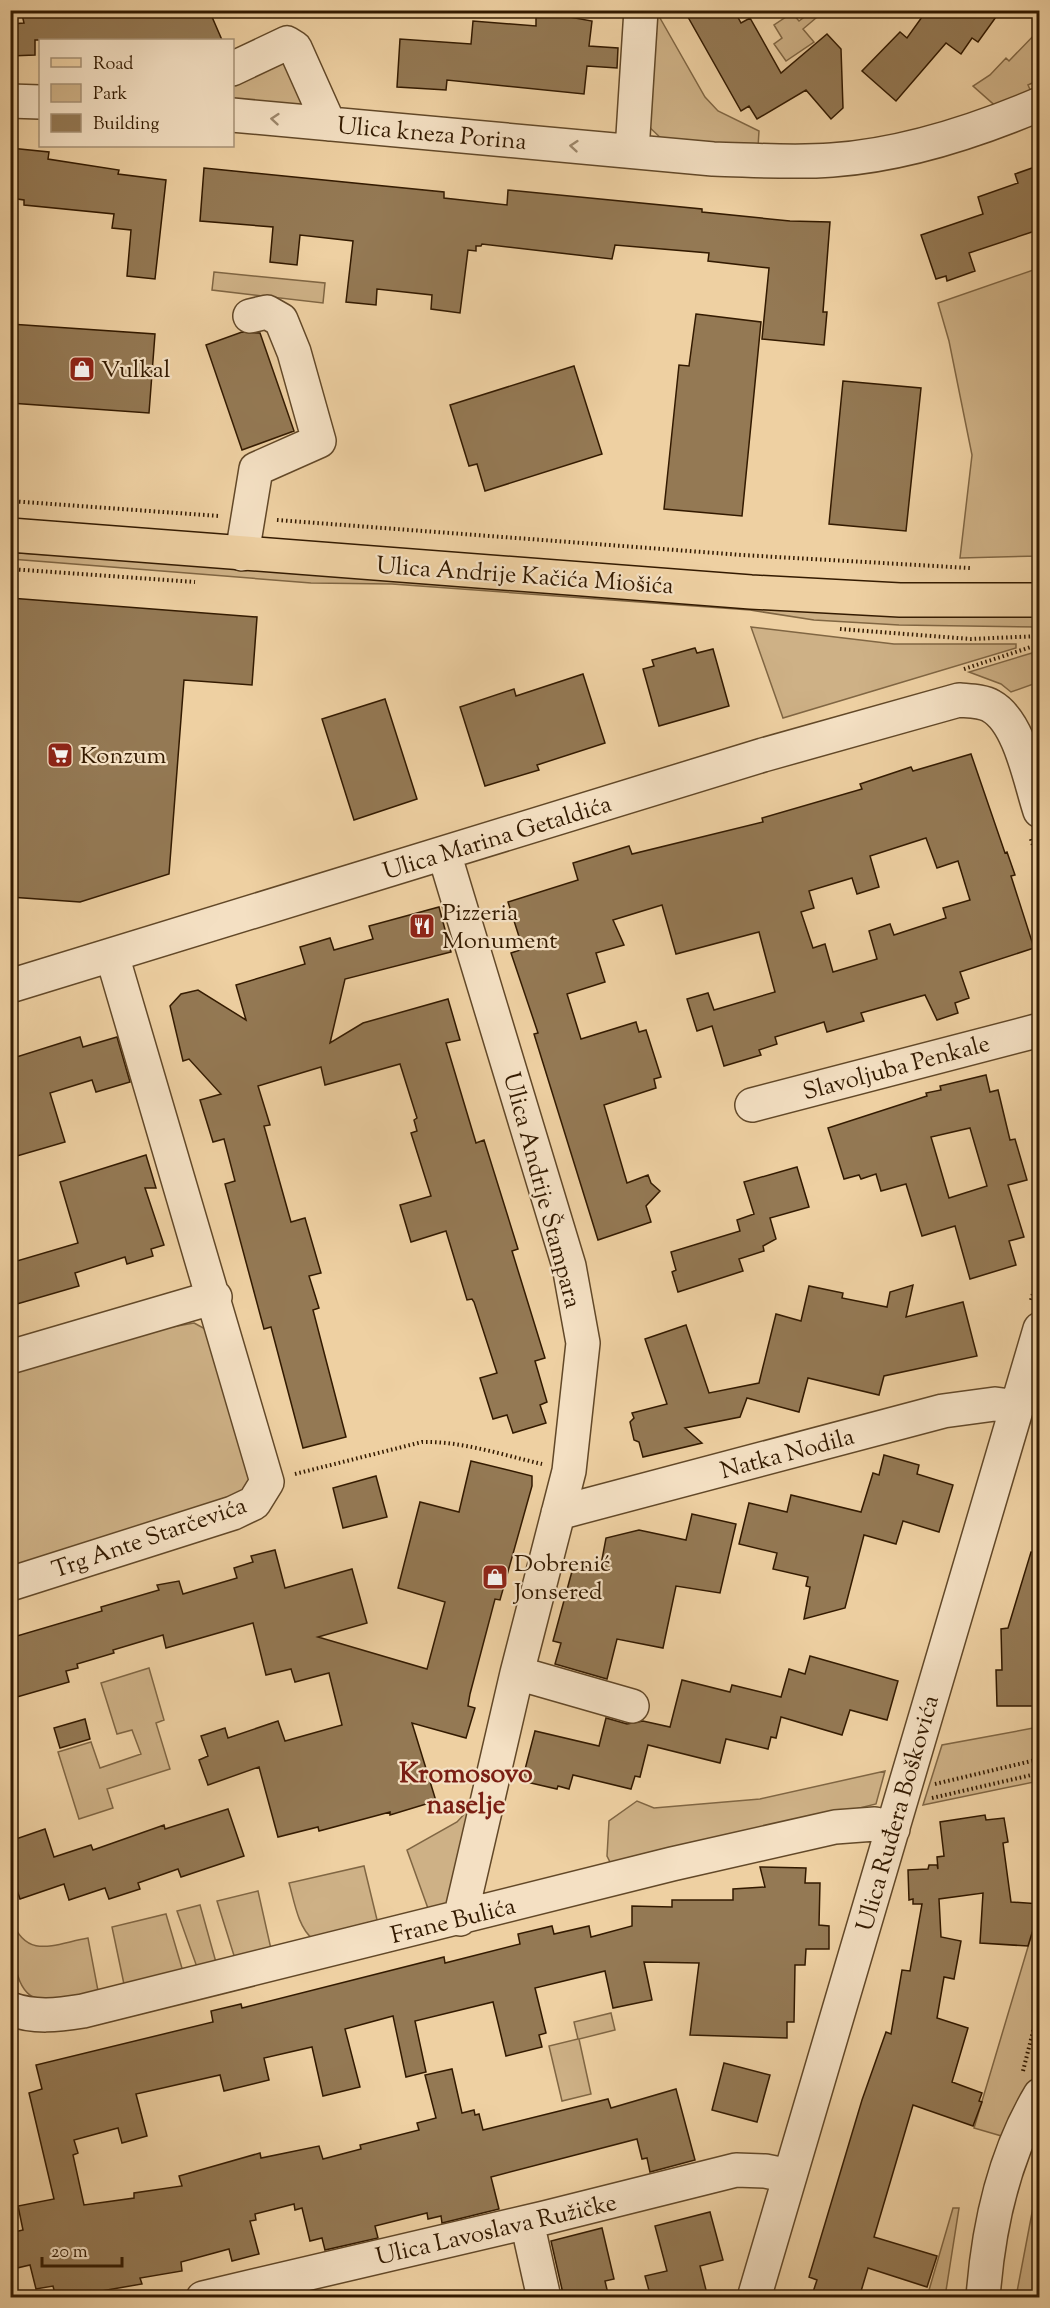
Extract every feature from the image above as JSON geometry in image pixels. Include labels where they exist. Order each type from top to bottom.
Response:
[{"type":"main road","name":"Ulica Andrije Kačića Miošića","points":[[10,535],[751,592],[900,600],[1040,600]]},
{"type":"street","points":[[632,151],[641,10]]},
{"type":"street","points":[[234,68],[287,43],[295,48],[329,124]]},
{"type":"street","points":[[10,101],[39,102]]},
{"type":"street","name":"Ulica kneza Porina","points":[[234,115],[632,151],[785,162],[863,157],[945,138],[1004,119],[1040,104]]},
{"type":"street","points":[[242,554],[256,469],[320,441],[294,352],[282,320],[267,312],[250,316]]},
{"type":"street","name":"Ulica Marina Getaldića","points":[[10,986],[927,707],[959,700],[986,704],[1006,720],[1019,744],[1040,811]]},
{"type":"street","name":"Ulica Andrije Štampara","points":[[444,853],[569,1266],[583,1343],[569,1471],[517,1673],[460,1919]]},
{"type":"street","name":"Trg Ante Starčevića","points":[[10,1584],[233,1513],[254,1503],[267,1482],[215,1297],[112,955]]},
{"type":"street","name":"Slavoljuba Penkale","points":[[752,1105],[1040,1030]]},
{"type":"street","points":[[10,1357],[215,1297]]},
{"type":"street","name":"Ulica Ruđera Boškovića","points":[[754,2298],[892,1829],[918,1789],[1017,1407],[1040,1329]]},
{"type":"street","name":"Natka Nodila","points":[[558,1513],[943,1411],[995,1404],[1017,1407]]},
{"type":"street","points":[[517,1673],[632,1706]]},
{"type":"street","name":"Frane Bulića","points":[[11,2015],[55,2016],[83,2011],[460,1919],[672,1864],[835,1827],[875,1824],[892,1829]]},
{"type":"street","points":[[983,2298],[997,2207],[1007,2168],[1032,2104]]},
{"type":"street","name":"Ulica Lavoslava Ružičke","points":[[202,2298],[527,2222],[736,2170],[765,2171],[790,2176]]},
{"type":"street","points":[[527,2222],[544,2298]]},
{"type":"path","points":[[10,501],[742,555],[981,568]]},
{"type":"path","points":[[1040,641],[1036,645],[1040,655]]},
{"type":"path","points":[[267,1482],[422,1442],[438,1442],[484,1450],[569,1471]]},
{"type":"path","points":[[918,1789],[1040,1759]]},
{"type":"path","points":[[918,1789],[1040,1773]]},
{"type":"path","points":[[1032,2104],[1040,2004]]},
{"type":"green space","points":[[656,11],[705,97],[718,111],[759,131],[758,147],[664,141],[646,124]]},
{"type":"green space","points":[[811,12],[816,18],[803,29],[814,42],[786,61],[774,44],[782,38],[774,25],[792,13],[799,21]]},
{"type":"green space","points":[[1039,30],[1039,80],[1028,85],[1032,94],[999,109],[973,86],[990,75],[1006,58],[1009,61]]},
{"type":"green space","points":[[266,60],[287,63],[305,107],[234,101],[234,76]]},
{"type":"green space","points":[[1039,268],[1039,556],[960,558],[972,455],[949,341],[938,303]]},
{"type":"green space","points":[[214,272],[325,283],[323,303],[212,290]]},
{"type":"green space","points":[[10,554],[1039,615],[1039,627],[899,625],[814,620],[750,610],[392,584],[311,583],[11,559]]},
{"type":"green space","points":[[751,627],[894,644],[1016,644],[1016,648],[783,718]]},
{"type":"green space","points":[[1032,653],[1039,682],[1011,692],[1001,684],[969,672]]},
{"type":"green space","points":[[194,1323],[209,1331],[252,1483],[246,1493],[11,1570],[11,1374],[155,1330]]},
{"type":"green space","points":[[149,1668],[164,1720],[156,1723],[170,1769],[107,1789],[113,1808],[79,1819],[58,1752],[91,1742],[100,1768],[141,1754],[132,1730],[117,1734],[101,1683]]},
{"type":"green space","points":[[1039,1727],[1039,1781],[923,1805],[942,1745]]},
{"type":"green space","points":[[885,1771],[876,1804],[632,1864],[610,1862],[607,1856],[609,1821],[637,1801],[654,1808],[760,1799]]},
{"type":"green space","points":[[469,1809],[453,1903],[430,1914],[407,1850],[457,1822]]},
{"type":"green space","points":[[364,1866],[379,1928],[313,1939],[300,1921],[289,1883]]},
{"type":"green space","points":[[258,1891],[271,1949],[236,1962],[217,1901]]},
{"type":"green space","points":[[200,1905],[217,1966],[198,1970],[177,1911]]},
{"type":"green space","points":[[1039,1910],[1039,2070],[1013,2110],[1005,2137],[974,2128]]},
{"type":"green space","points":[[166,1914],[184,1975],[125,1989],[112,1927]]},
{"type":"green space","points":[[12,1921],[25,1941],[34,1945],[53,1946],[88,1938],[99,1996],[64,2000],[43,2000],[32,1997],[19,1980],[14,1955]]},
{"type":"green space","points":[[611,2013],[615,2030],[579,2039],[591,2094],[562,2101],[549,2046],[578,2039],[574,2022]]},
{"type":"green space","points":[[1039,2176],[1039,2297],[1016,2297]]},
{"type":"green space","points":[[953,2208],[959,2208],[945,2297],[927,2297]]},
{"type":"building","points":[[21,10],[209,10],[222,39],[39,39],[35,40],[35,55],[10,56],[10,24],[24,23]]},
{"type":"building","points":[[684,10],[734,10],[741,23],[750,18],[781,73],[827,34],[841,49],[843,108],[831,119],[806,90],[757,119],[749,106],[741,111]]},
{"type":"building","points":[[927,10],[1001,10],[978,42],[972,38],[961,54],[946,43],[896,101],[862,71],[900,32],[907,38]]},
{"type":"building","points":[[536,11],[592,21],[589,46],[618,48],[617,68],[587,66],[584,94],[447,80],[446,90],[397,87],[400,39],[471,44],[473,21],[536,26]]},
{"type":"building","points":[[10,148],[49,152],[48,159],[119,170],[118,174],[166,180],[155,279],[127,276],[131,230],[112,228],[114,214],[24,205],[24,200],[10,198]]},
{"type":"building","points":[[1035,167],[1040,176],[1040,234],[1036,234],[1035,231],[969,253],[975,271],[947,281],[946,276],[936,279],[921,235],[983,214],[978,197],[1018,183],[1015,174]]},
{"type":"building","points":[[204,168],[444,192],[444,198],[507,205],[508,190],[702,209],[702,212],[790,221],[830,222],[823,312],[827,312],[824,345],[762,339],[769,268],[708,261],[709,253],[615,245],[612,259],[482,244],[476,246],[476,251],[468,250],[460,313],[431,309],[432,295],[377,289],[376,305],[346,302],[353,241],[300,235],[297,265],[270,262],[273,227],[200,221]]},
{"type":"building","points":[[696,314],[761,322],[742,516],[664,509],[679,365],[689,366]]},
{"type":"building","name":"Vulkal","points":[[10,324],[155,334],[149,413],[10,403]]},
{"type":"building","points":[[242,332],[260,333],[294,431],[242,450],[206,345]]},
{"type":"building","points":[[574,366],[602,454],[485,491],[477,464],[469,466],[450,405]]},
{"type":"building","points":[[843,381],[921,388],[906,531],[829,524]]},
{"type":"building","points":[[10,598],[257,617],[252,685],[184,680],[169,874],[80,902],[10,897]]},
{"type":"building","points":[[695,648],[697,653],[713,649],[729,706],[659,726],[643,669],[654,666],[652,660]]},
{"type":"building","points":[[583,674],[605,743],[537,765],[539,770],[485,786],[460,707],[514,689],[516,696]]},
{"type":"building","points":[[385,699],[417,799],[354,820],[322,719]]},
{"type":"building","points":[[971,754],[1005,853],[1007,852],[1015,875],[1011,876],[1034,948],[960,972],[969,998],[955,1003],[958,1013],[937,1020],[925,995],[861,1013],[864,1021],[827,1032],[824,1022],[775,1037],[777,1044],[759,1050],[761,1055],[724,1066],[712,1026],[697,1031],[687,999],[708,993],[714,1010],[775,992],[759,932],[676,954],[662,905],[613,920],[624,945],[596,953],[605,982],[567,994],[581,1039],[636,1022],[639,1032],[646,1030],[661,1077],[654,1079],[656,1088],[604,1105],[627,1183],[648,1175],[651,1183],[660,1191],[646,1206],[651,1222],[598,1240],[534,1034],[538,1033],[511,953],[523,949],[508,902],[578,880],[573,863],[629,846],[632,854],[763,822],[762,818],[862,789],[860,784],[911,767],[913,771]],"holes":[[[926,838],[937,868],[958,861],[970,900],[943,908],[946,918],[894,935],[890,924],[869,931],[877,959],[833,972],[825,944],[813,948],[801,912],[814,908],[809,891],[852,878],[857,894],[879,887],[870,856]]]},
{"type":"building","points":[[439,907],[451,952],[345,979],[330,1043],[363,1023],[448,999],[460,1040],[446,1043],[476,1143],[484,1140],[518,1249],[512,1251],[545,1358],[535,1361],[547,1402],[540,1405],[546,1423],[513,1433],[507,1415],[493,1419],[480,1378],[497,1373],[474,1302],[472,1299],[467,1300],[446,1231],[411,1242],[400,1205],[431,1196],[411,1133],[417,1131],[414,1120],[417,1118],[400,1064],[325,1085],[321,1067],[258,1086],[270,1125],[264,1126],[291,1222],[305,1218],[321,1273],[309,1276],[319,1308],[313,1310],[346,1437],[303,1448],[271,1327],[264,1329],[225,1184],[235,1181],[224,1139],[213,1142],[200,1100],[221,1094],[189,1059],[183,1061],[170,1006],[181,994],[198,990],[246,1020],[236,985],[305,964],[300,947],[330,938],[334,950],[373,939],[369,926]]},
{"type":"building","points":[[80,1037],[83,1047],[117,1037],[130,1082],[96,1092],[92,1080],[50,1093],[65,1142],[10,1158],[10,1059]]},
{"type":"building","points":[[986,1075],[990,1092],[998,1090],[1010,1140],[1015,1139],[1027,1180],[1008,1185],[1024,1237],[1009,1241],[1016,1265],[970,1279],[955,1226],[922,1236],[906,1184],[881,1191],[876,1174],[861,1179],[859,1175],[844,1179],[828,1128],[927,1096],[926,1093],[941,1090],[940,1086]],"holes":[[[970,1128],[987,1186],[949,1198],[931,1137]]]},
{"type":"building","points":[[146,1155],[156,1188],[145,1188],[164,1245],[151,1249],[153,1256],[127,1264],[125,1257],[75,1273],[79,1286],[10,1306],[10,1263],[78,1243],[60,1182]]},
{"type":"building","points":[[797,1167],[809,1207],[770,1218],[776,1239],[763,1246],[764,1251],[739,1259],[743,1271],[678,1292],[672,1272],[676,1270],[671,1252],[740,1231],[737,1220],[754,1214],[744,1182]]},
{"type":"building","points":[[913,1285],[906,1317],[963,1302],[977,1356],[884,1376],[879,1395],[808,1378],[799,1412],[747,1398],[740,1417],[685,1428],[702,1443],[643,1457],[639,1442],[634,1440],[630,1422],[634,1418],[632,1413],[667,1404],[645,1339],[686,1325],[709,1393],[759,1383],[776,1314],[801,1321],[809,1286],[843,1293],[842,1298],[887,1307],[890,1292]]},
{"type":"building","points":[[884,1455],[919,1465],[917,1474],[953,1485],[939,1532],[903,1521],[896,1544],[864,1535],[845,1608],[804,1619],[810,1587],[806,1586],[808,1577],[773,1569],[777,1553],[739,1544],[749,1503],[787,1512],[791,1495],[861,1512],[873,1473],[879,1475]]},
{"type":"building","points":[[471,1461],[532,1476],[532,1486],[500,1600],[495,1599],[470,1694],[468,1706],[475,1708],[466,1738],[412,1723],[436,1801],[390,1815],[390,1812],[319,1831],[318,1827],[278,1837],[259,1767],[208,1785],[199,1760],[208,1756],[201,1736],[225,1728],[228,1738],[278,1721],[285,1741],[342,1725],[329,1673],[295,1682],[291,1669],[266,1675],[253,1623],[166,1648],[163,1635],[113,1650],[114,1653],[77,1664],[78,1668],[66,1671],[69,1682],[10,1699],[10,1638],[102,1611],[101,1607],[159,1590],[157,1585],[179,1581],[183,1594],[237,1578],[234,1568],[253,1562],[251,1556],[275,1550],[285,1588],[352,1569],[367,1623],[318,1637],[427,1669],[445,1602],[398,1588],[420,1502],[459,1512]]},
{"type":"building","points":[[376,1476],[387,1517],[343,1528],[333,1488]]},
{"type":"building","points":[[692,1514],[736,1524],[720,1593],[676,1586],[663,1648],[617,1639],[607,1679],[555,1664],[561,1643],[553,1641],[574,1564],[600,1570],[606,1538],[639,1530],[686,1540]]},
{"type":"building","points":[[1031,1552],[1036,1553],[1040,1706],[997,1706],[996,1670],[1002,1670],[1001,1629],[1008,1628]]},
{"type":"building","points":[[810,1656],[898,1681],[887,1720],[850,1710],[842,1735],[781,1717],[776,1738],[771,1737],[768,1749],[726,1739],[720,1763],[648,1745],[640,1777],[635,1776],[631,1789],[573,1775],[569,1789],[558,1786],[557,1789],[522,1781],[535,1731],[599,1746],[606,1718],[627,1724],[643,1721],[670,1727],[682,1680],[730,1692],[732,1685],[781,1697],[789,1669],[805,1674]]},
{"type":"building","points":[[85,1719],[90,1739],[60,1748],[54,1728]]},
{"type":"building","points":[[228,1809],[244,1856],[181,1877],[178,1869],[138,1883],[140,1889],[109,1899],[105,1888],[69,1900],[64,1884],[20,1899],[10,1870],[10,1841],[45,1829],[54,1857],[91,1845],[93,1850],[164,1825],[165,1829]]},
{"type":"building","points":[[985,1815],[986,1820],[1004,1818],[1008,1842],[1003,1843],[1011,1902],[1040,1904],[1040,1907],[1028,1946],[980,1943],[983,1893],[939,1899],[941,1937],[961,1941],[954,1979],[944,1977],[937,2018],[968,2028],[952,2082],[982,2093],[979,2101],[982,2102],[973,2126],[913,2105],[874,2237],[937,2256],[927,2287],[868,2268],[859,2298],[811,2298],[817,2280],[809,2277],[862,2100],[886,2032],[891,2034],[902,1970],[910,1971],[922,1904],[913,1904],[913,1899],[909,1900],[908,1870],[928,1869],[929,1865],[937,1865],[938,1869],[937,1857],[944,1856],[940,1822]]},
{"type":"building","points":[[760,1867],[806,1868],[805,1883],[820,1883],[819,1925],[829,1926],[829,1949],[806,1949],[805,1965],[795,1965],[794,2022],[787,2022],[787,2038],[690,2035],[699,1963],[644,1962],[652,2000],[613,2008],[605,1971],[535,1988],[546,2033],[539,2035],[542,2047],[506,2056],[493,2002],[415,2021],[426,2072],[406,2077],[393,2016],[345,2029],[360,2087],[323,2096],[312,2047],[264,2058],[269,2080],[224,2091],[220,2075],[136,2094],[147,2136],[122,2143],[118,2128],[74,2140],[78,2153],[73,2155],[84,2205],[134,2198],[134,2193],[182,2186],[179,2176],[260,2153],[261,2158],[319,2146],[323,2159],[361,2149],[360,2145],[419,2130],[417,2123],[436,2118],[425,2075],[452,2069],[462,2113],[474,2110],[475,2115],[479,2114],[483,2130],[608,2099],[611,2108],[676,2089],[695,2160],[650,2172],[647,2158],[642,2159],[637,2139],[491,2177],[499,2209],[442,2223],[441,2216],[428,2219],[427,2213],[375,2226],[378,2238],[325,2250],[322,2238],[310,2241],[302,2208],[295,2210],[294,2204],[255,2214],[256,2220],[250,2221],[259,2254],[232,2261],[229,2249],[181,2262],[182,2271],[140,2278],[142,2284],[89,2293],[90,2298],[56,2298],[53,2286],[36,2289],[30,2265],[17,2268],[10,2233],[23,2230],[18,2206],[54,2199],[29,2093],[42,2089],[36,2065],[213,2022],[211,2011],[241,2004],[242,2008],[444,1957],[445,1963],[520,1944],[518,1934],[552,1926],[554,1934],[589,1926],[591,1937],[632,1926],[632,1906],[672,1907],[672,1900],[733,1900],[733,1889],[765,1887]]},
{"type":"building","points":[[724,2063],[770,2075],[757,2122],[712,2110]]},
{"type":"building","points":[[710,2212],[723,2260],[700,2266],[708,2298],[651,2298],[645,2276],[667,2271],[655,2226]]},
{"type":"building","points":[[602,2228],[614,2279],[605,2281],[609,2298],[564,2298],[551,2241]]},
{"type":"place","name":"Vulkal","points":[[82,369]]},
{"type":"place","name":"Konzum","points":[[60,755]]},
{"type":"place","name":"Pizzeria Monument","points":[[422,926]]},
{"type":"place","name":"Dobrenić Jonsered","points":[[495,1577]]},
{"type":"district","name":"Kromosovo naselje","points":[[466,1788]]}]
